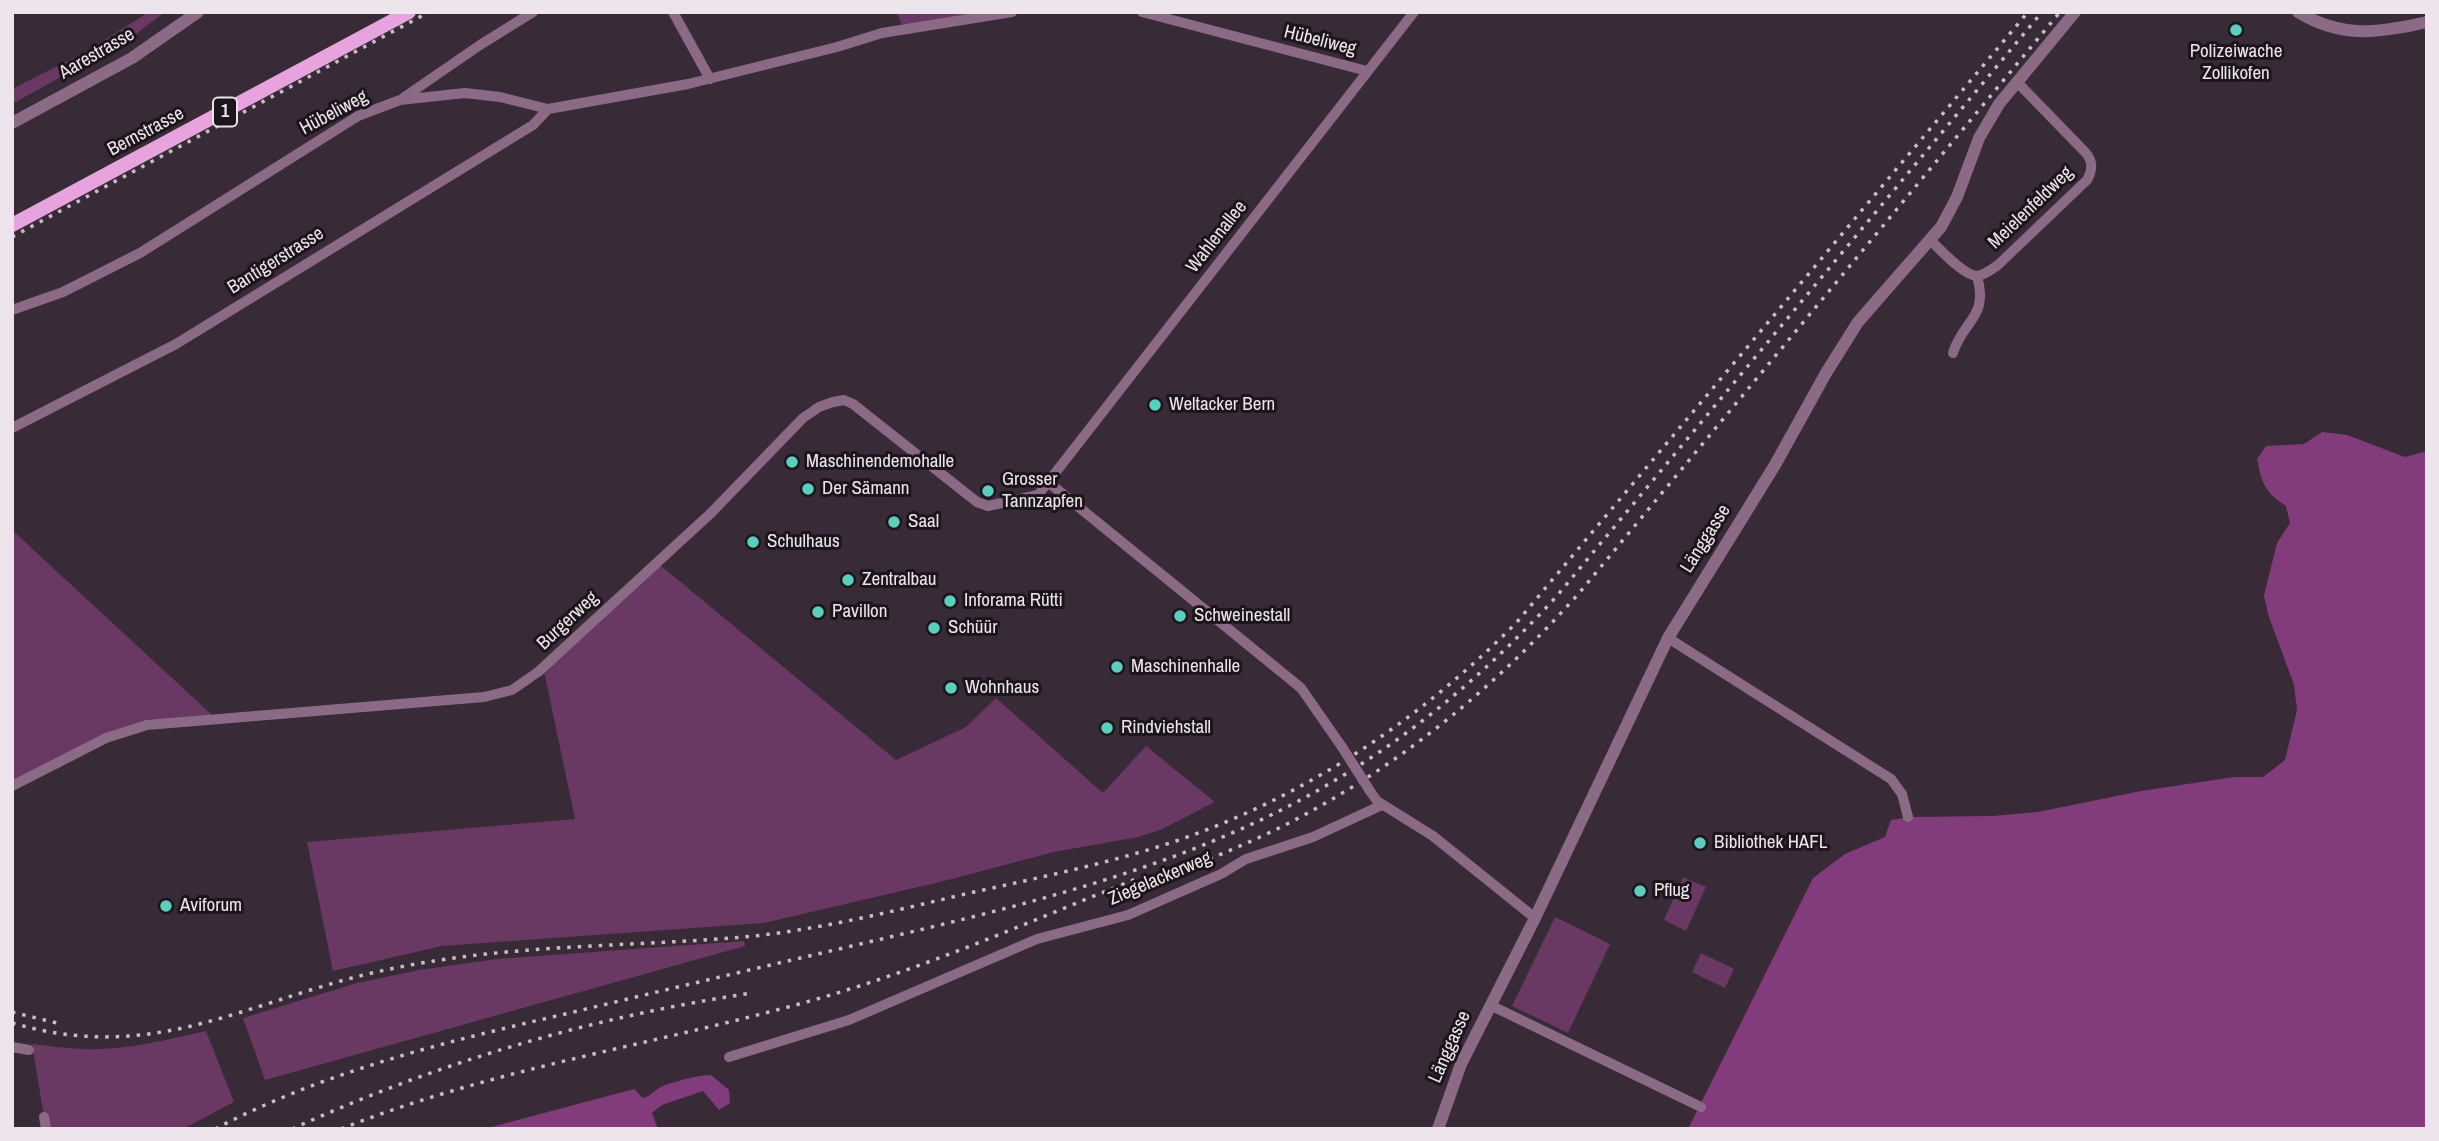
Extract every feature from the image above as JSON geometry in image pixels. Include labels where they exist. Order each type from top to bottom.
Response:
[{"type":"main road","name":"Bernstrasse","points":[[12,225],[410,12]]},
{"type":"street","name":"Aarestrasse","points":[[12,123],[132,58],[198,12]]},
{"type":"street","points":[[400,100],[533,12]]},
{"type":"street","points":[[673,12],[710,79]]},
{"type":"street","name":"Hübeliweg","points":[[12,310],[63,292],[140,253],[358,116],[400,100],[465,93],[500,97],[548,109],[710,79],[882,33],[1012,12]]},
{"type":"street","name":"Hübeliweg","points":[[1142,12],[1367,71]]},
{"type":"street","name":"Wahlenallee","points":[[1048,482],[1414,12]]},
{"type":"street","name":"Länggasse","points":[[1438,1129],[1461,1065],[1535,918],[1668,638],[1775,465],[1858,321],[1931,241],[1957,197],[1988,120],[2075,12]]},
{"type":"street","points":[[2298,12],[2329,27],[2358,32],[2388,31],[2427,22]]},
{"type":"street","name":"Meielenfeldweg","points":[[1977,276],[1997,265],[2087,180],[2091,173],[2090,158],[2017,82]]},
{"type":"street","name":"Bantigerstrasse","points":[[12,428],[176,344],[533,125],[548,109]]},
{"type":"street","points":[[1931,241],[1966,272],[1977,276],[1980,307],[1957,342],[1953,353]]},
{"type":"street","name":"Burgerweg","points":[[12,786],[106,738],[147,725],[484,697],[512,690],[538,672],[711,513],[794,426],[813,411],[833,402],[844,400],[853,404],[983,505],[1030,498],[1038,495],[1048,482]]},
{"type":"street","points":[[1048,482],[1301,688],[1382,805],[1440,841],[1535,918]]},
{"type":"street","points":[[1668,638],[1886,775],[1899,789],[1908,817]]},
{"type":"street","name":"Ziegelackerweg","points":[[729,1057],[849,1020],[1037,939],[1128,915],[1221,874],[1246,859],[1313,837],[1382,805]]},
{"type":"street","points":[[1490,1005],[1701,1107]]},
{"type":"street","points":[[12,1047],[29,1050]]},
{"type":"street","points":[[44,1116],[46,1129]]},
{"type":"shaded area","points":[[149,12],[165,12],[128,40],[12,104],[12,89],[85,52]]},
{"type":"shaded area","points":[[896,12],[996,12],[903,27]]},
{"type":"shaded area","points":[[2322,432],[2347,435],[2405,457],[2427,451],[2427,1129],[1688,1129],[1813,878],[1845,854],[1885,837],[1891,820],[2038,812],[2141,791],[2234,777],[2263,777],[2285,760],[2297,710],[2294,685],[2268,614],[2264,595],[2277,543],[2290,523],[2286,506],[2266,487],[2257,459],[2266,446],[2304,444]]},
{"type":"shaded area","points":[[12,530],[212,715],[146,722],[12,783]]},
{"type":"shaded area","points":[[660,565],[896,760],[966,727],[996,698],[1103,793],[1146,746],[1215,802],[1160,830],[1138,837],[1054,852],[764,923],[442,946],[333,971],[307,842],[575,819],[544,671]]},
{"type":"shaded area","points":[[1683,877],[1706,887],[1686,931],[1664,920]]},
{"type":"shaded area","points":[[1555,917],[1610,944],[1568,1033],[1512,1006]]},
{"type":"shaded area","points":[[744,941],[745,946],[265,1080],[243,1018],[357,983],[419,970],[497,959]]},
{"type":"shaded area","points":[[1701,953],[1734,969],[1725,988],[1692,972]]},
{"type":"shaded area","points":[[206,1031],[234,1102],[183,1129],[46,1129],[32,1044],[81,1049],[112,1048]]},
{"type":"shaded area","points":[[711,1075],[729,1090],[730,1103],[719,1110],[703,1091],[662,1105],[652,1113],[658,1129],[484,1129],[634,1089],[643,1098],[660,1087],[693,1077]]},
{"type":"railway","points":[[12,237],[429,12]]},
{"type":"railway","points":[[12,1023],[54,1033],[94,1037],[131,1036],[203,1023],[346,980],[434,961],[514,951],[754,936],[809,928],[1126,856],[1224,823],[1271,801],[1316,778],[1401,722],[1442,691],[1517,622],[2028,12]]},
{"type":"railway","points":[[215,1129],[303,1089],[439,1045],[939,925],[1100,882],[1204,845],[1255,823],[1339,778],[1407,733],[1439,708],[1499,655],[1556,597],[2042,12]]},
{"type":"railway","points":[[1131,889],[1250,841],[1330,800],[1408,749],[1445,721],[1515,660],[1580,592],[2060,12]]},
{"type":"railway","points":[[341,1129],[453,1090],[843,991],[972,945],[1141,877]]},
{"type":"railway","points":[[292,1129],[403,1083],[517,1045],[633,1015],[752,993]]},
{"type":"railway","points":[[12,1012],[61,1024]]},
{"type":"place","name":"Polizeiwache Zollikofen","points":[[2236,30]]},
{"type":"place","name":"Weltacker Bern","points":[[1155,405]]},
{"type":"place","name":"Maschinendemohalle","points":[[792,462]]},
{"type":"place","name":"Der Sämann","points":[[808,489]]},
{"type":"place","name":"Grosser Tannzapfen","points":[[988,491]]},
{"type":"place","name":"Saal","points":[[894,522]]},
{"type":"place","name":"Schulhaus","points":[[753,542]]},
{"type":"place","name":"Zentralbau","points":[[848,580]]},
{"type":"place","name":"Inforama Rütti","points":[[950,601]]},
{"type":"place","name":"Pavillon","points":[[818,612]]},
{"type":"place","name":"Schweinestall","points":[[1180,616]]},
{"type":"place","name":"Schüür","points":[[934,628]]},
{"type":"place","name":"Maschinenhalle","points":[[1117,667]]},
{"type":"place","name":"Wohnhaus","points":[[951,688]]},
{"type":"place","name":"Rindviehstall","points":[[1107,728]]},
{"type":"place","name":"Bibliothek HAFL","points":[[1700,843]]},
{"type":"place","name":"Pflug","points":[[1640,891]]},
{"type":"place","name":"Aviforum","points":[[166,906]]}]
